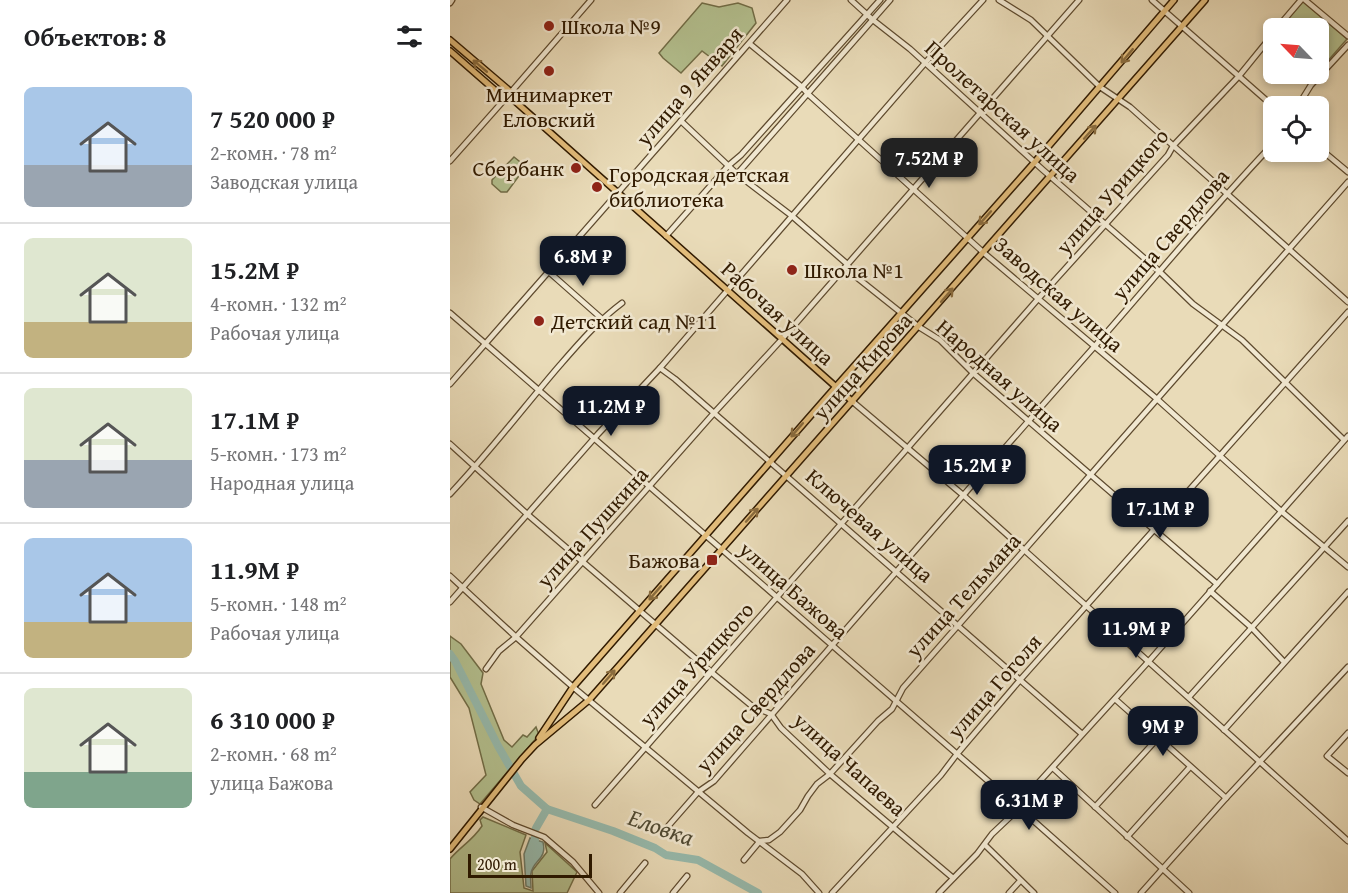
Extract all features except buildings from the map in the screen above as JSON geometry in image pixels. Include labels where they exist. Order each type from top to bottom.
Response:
[{"type":"main road","name":"улица Кирова","points":[[535,745],[573,687],[1034,163],[1174,0]]},
{"type":"main road","name":"улица Кирова","points":[[450,849],[502,781],[535,745],[589,700],[1205,0]]},
{"type":"main road","name":"Рабочая улица","points":[[450,40],[508,95],[853,402]]},
{"type":"main road","name":"Рабочая улица","points":[[450,51],[508,95]]},
{"type":"street","points":[[450,161],[591,0]]},
{"type":"street","name":"улица 9 Января","points":[[450,384],[787,0]]},
{"type":"street","name":"Пролетарская улица","points":[[851,0],[910,49],[1193,304],[1222,325],[1346,438]]},
{"type":"street","points":[[666,236],[880,0]]},
{"type":"street","points":[[737,174],[890,0]]},
{"type":"street","points":[[450,603],[983,0]]},
{"type":"street","points":[[999,0],[1031,20],[1100,87],[1130,107],[1348,302]]},
{"type":"street","name":"улица Пушкина","points":[[486,669],[499,651],[516,637],[714,412],[783,338],[846,263],[1079,0]]},
{"type":"street","points":[[1152,0],[1263,97]]},
{"type":"street","points":[[1286,18],[1303,0],[1348,36]]},
{"type":"street","name":"Заводская улица","points":[[750,44],[802,87],[984,252],[1157,399],[1281,511],[1348,567]]},
{"type":"street","points":[[1304,96],[1311,85],[1348,45]]},
{"type":"street","name":"улица Урицкого","points":[[595,805],[1038,299],[1263,47]]},
{"type":"street","name":"Народная улица","points":[[681,121],[737,174],[792,216],[846,263],[855,276],[939,340],[1216,584]]},
{"type":"street","name":"улица Свердлова","points":[[663,832],[698,792],[714,781],[1226,193],[1263,154]]},
{"type":"street","points":[[1329,156],[1348,172]]},
{"type":"street","name":"улица Тельмана","points":[[744,860],[760,841],[769,840],[780,832],[800,810],[818,784],[892,709],[903,688],[1348,182]]},
{"type":"street","points":[[549,272],[601,318]]},
{"type":"street","points":[[450,494],[601,318],[622,303]]},
{"type":"street","name":"улица Гоголя","points":[[832,893],[893,825],[917,802],[1020,680],[1348,312]]},
{"type":"street","name":"улица Бажова","points":[[450,313],[706,534],[1114,893]]},
{"type":"street","name":"Ключевая улица","points":[[660,368],[787,475],[1082,734]]},
{"type":"street","name":"Рабочая улица","points":[[853,402],[963,495],[1348,841]]},
{"type":"street","points":[[939,893],[985,845],[992,834],[1346,438]]},
{"type":"street","name":"улица Чапаева","points":[[450,444],[655,625],[752,705],[771,714],[781,728],[830,774],[953,878]]},
{"type":"street","points":[[1189,697],[1348,520]]},
{"type":"street","points":[[450,576],[573,687],[698,792],[802,874],[819,893]]},
{"type":"street","points":[[1210,591],[1252,628],[1284,663]]},
{"type":"street","points":[[1224,730],[1348,592]]},
{"type":"street","points":[[1141,893],[1348,667]]},
{"type":"street","points":[[1115,699],[1227,798]]},
{"type":"street","points":[[1348,733],[1327,756],[1348,773]]},
{"type":"street","points":[[1095,807],[1158,738]]},
{"type":"street","points":[[1127,837],[1191,767]]},
{"type":"street","points":[[1053,768],[1189,893]]},
{"type":"street","points":[[481,807],[513,825],[544,837],[573,862],[599,893]]},
{"type":"street","points":[[985,845],[1034,893]]},
{"type":"street","points":[[620,893],[645,863]]},
{"type":"street","points":[[674,893],[687,876]]},
{"type":"street","points":[[1009,893],[1020,881]]},
{"type":"green space","points":[[1303,1],[1323,18],[1289,18]]},
{"type":"green space","points":[[702,3],[719,7],[738,3],[752,8],[756,23],[722,66],[702,51],[681,73],[659,53]]},
{"type":"green space","points":[[1329,23],[1347,39],[1329,60]]},
{"type":"green space","points":[[514,157],[524,165],[524,169],[507,192],[501,192],[492,184],[492,180]]},
{"type":"green space","points":[[450,636],[461,644],[483,673],[481,684],[504,740],[512,747],[523,735],[527,737],[536,727],[539,735],[480,804],[474,800],[470,792],[486,775],[469,708],[450,677]]},
{"type":"green space","points":[[483,817],[526,835],[520,852],[524,888],[533,891],[532,871],[547,852],[545,843],[577,872],[567,893],[450,893],[450,859],[482,826],[480,820]]},
{"type":"water","points":[[530,838],[543,842],[544,848],[542,856],[531,873],[531,888],[526,886],[524,854]]},
{"type":"waterway","name":"Еловка","points":[[450,654],[521,786],[547,809],[613,831],[655,848],[666,855],[698,860],[758,893]]},
{"type":"waterway","name":"Еловка","points":[[536,828],[547,809]]},
{"type":"place","name":"Школа №9","points":[[549,26]]},
{"type":"place","name":"Минимаркет Еловский","points":[[549,71]]},
{"type":"place","name":"Сбербанк","points":[[576,168]]},
{"type":"place","name":"Городская детская библиотека","points":[[597,187]]},
{"type":"place","name":"Школа №1","points":[[792,270]]},
{"type":"place","name":"Детский сад №11","points":[[539,321]]},
{"type":"place","name":"Бажова","points":[[712,560]]}]
